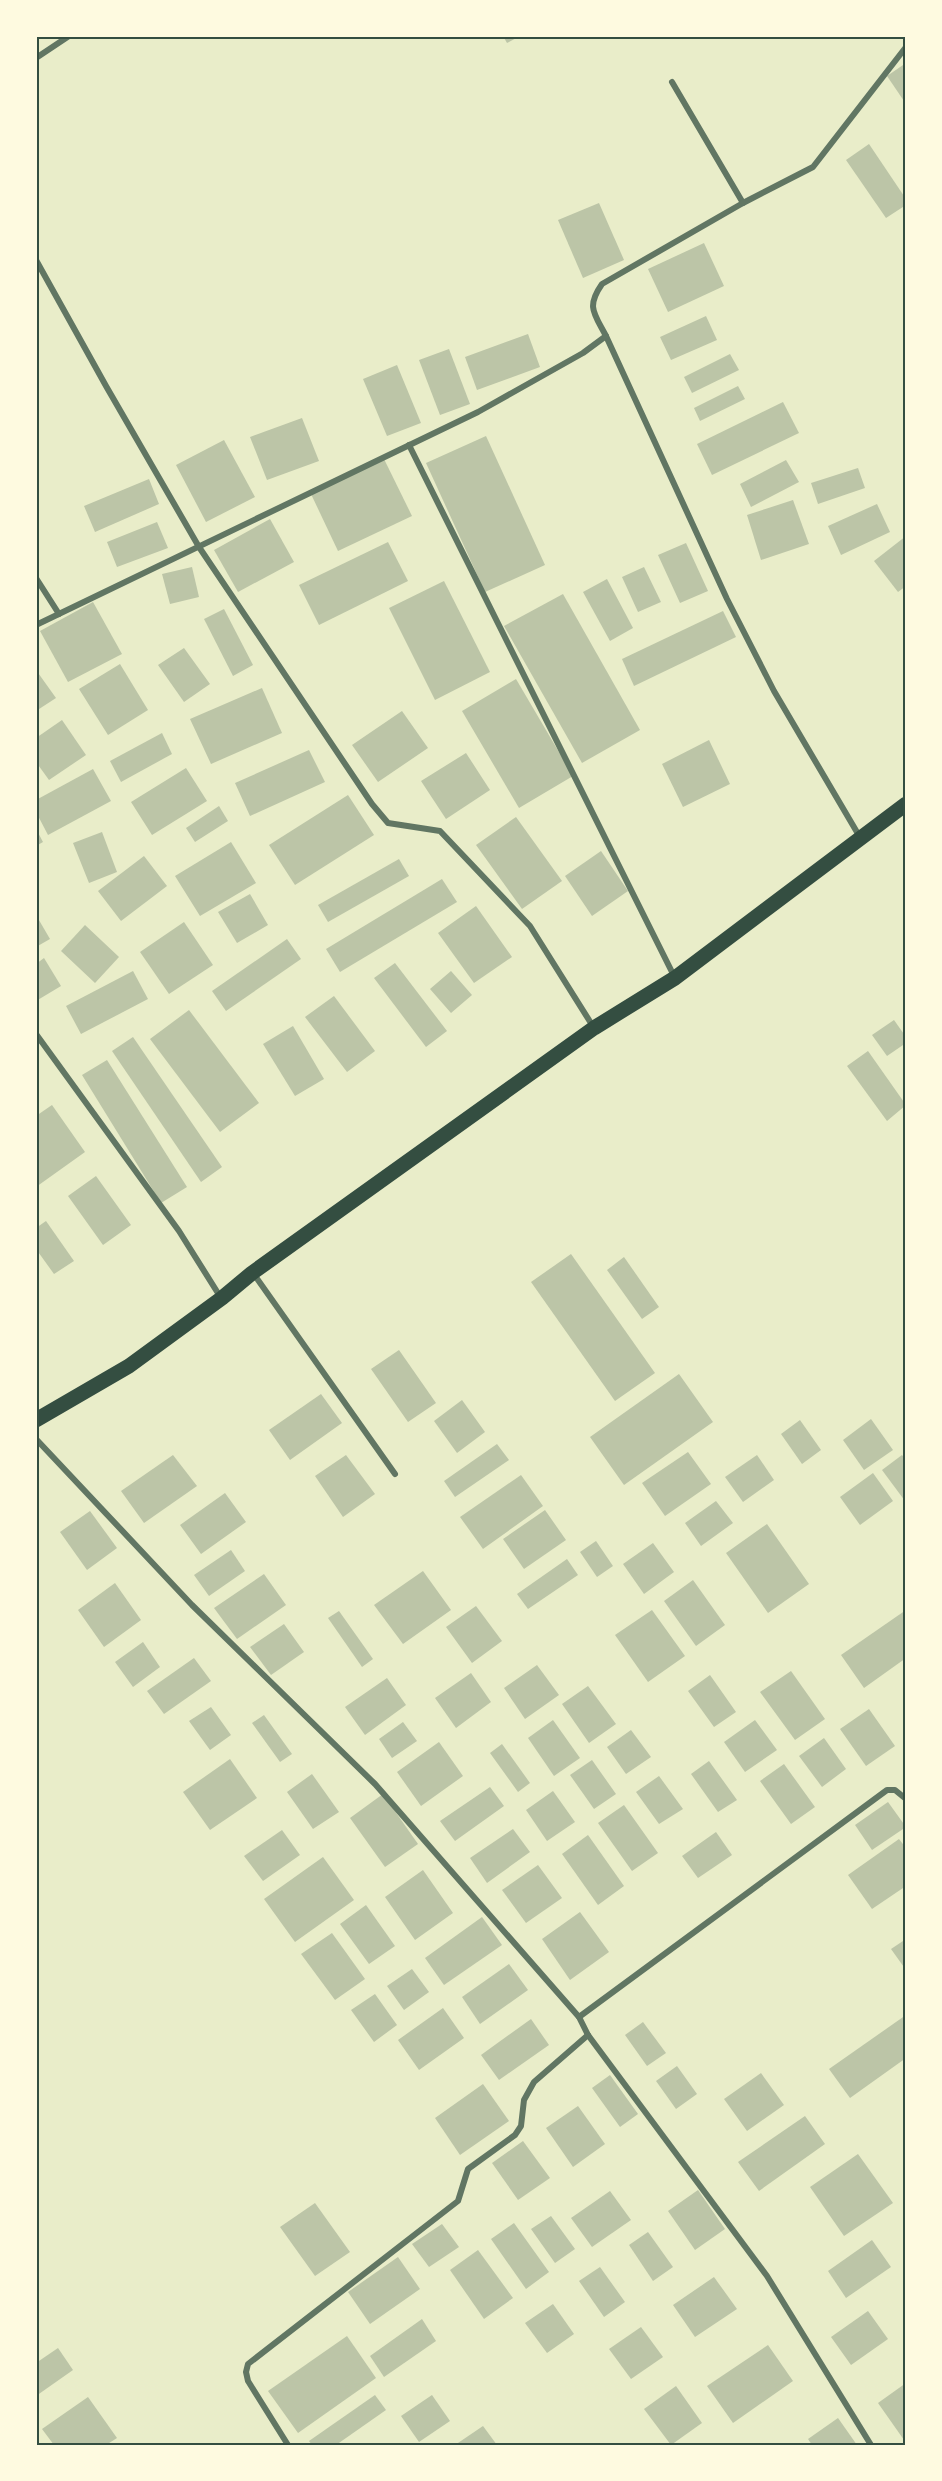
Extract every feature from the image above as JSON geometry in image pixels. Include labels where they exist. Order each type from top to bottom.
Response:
[{"type":"main road","points":[[36,1420],[129,1366],[222,1298],[252,1273],[594,1028],[675,978],[906,804]]},
{"type":"street","points":[[36,58],[69,36]]},
{"type":"street","points":[[861,839],[774,691],[727,599],[592,309],[593,297],[602,284],[630,270],[743,203],[813,167],[906,47]]},
{"type":"street","points":[[672,82],[743,203]]},
{"type":"street","points":[[36,260],[199,547],[372,804],[388,823],[440,831],[530,926],[594,1028]]},
{"type":"street","points":[[36,625],[487,406],[583,353],[606,336]]},
{"type":"street","points":[[409,445],[675,978]]},
{"type":"street","points":[[36,578],[59,614]]},
{"type":"street","points":[[36,1034],[178,1231],[222,1298]]},
{"type":"street","points":[[252,1273],[395,1474]]},
{"type":"street","points":[[36,1439],[192,1605],[375,1784],[579,2017],[588,2036],[767,2276],[871,2445]]},
{"type":"street","points":[[579,2017],[887,1790],[895,1790],[906,1799]]},
{"type":"street","points":[[288,2445],[248,2381],[246,2372],[248,2364],[458,2200],[468,2169],[515,2135],[521,2126],[524,2100],[534,2082],[588,2036]]},
{"type":"building","points":[[503,36],[520,36],[507,43]]},
{"type":"building","points":[[906,63],[906,104],[887,76]]},
{"type":"building","points":[[869,144],[906,199],[906,205],[886,218],[846,160]]},
{"type":"building","points":[[599,203],[624,260],[583,278],[558,220]]},
{"type":"building","points":[[704,243],[724,286],[668,312],[648,269]]},
{"type":"building","points":[[706,316],[717,340],[671,360],[660,337]]},
{"type":"building","points":[[528,334],[540,367],[477,390],[465,357]]},
{"type":"building","points":[[449,349],[470,404],[440,415],[419,360]]},
{"type":"building","points":[[730,354],[739,370],[692,393],[684,377]]},
{"type":"building","points":[[397,365],[421,423],[387,436],[363,379]]},
{"type":"building","points":[[738,386],[745,399],[700,421],[694,408]]},
{"type":"building","points":[[783,402],[799,433],[712,475],[697,444]]},
{"type":"building","points":[[302,418],[319,461],[267,480],[250,437]]},
{"type":"building","points":[[486,436],[545,565],[485,592],[426,463]]},
{"type":"building","points":[[224,440],[255,497],[206,522],[176,465]]},
{"type":"building","points":[[384,459],[412,516],[338,551],[311,494]]},
{"type":"building","points":[[786,460],[799,482],[751,507],[740,484]]},
{"type":"building","points":[[858,468],[865,488],[818,504],[811,483]]},
{"type":"building","points":[[149,479],[159,504],[95,532],[84,506]]},
{"type":"building","points":[[793,500],[809,544],[761,560],[747,515]]},
{"type":"building","points":[[877,504],[890,532],[841,555],[828,526]]},
{"type":"building","points":[[270,519],[294,562],[238,592],[214,550]]},
{"type":"building","points":[[157,522],[168,548],[117,567],[107,542]]},
{"type":"building","points":[[906,536],[906,586],[898,592],[874,561]]},
{"type":"building","points":[[388,542],[408,581],[319,625],[299,585]]},
{"type":"building","points":[[686,543],[708,591],[680,603],[658,555]]},
{"type":"building","points":[[192,567],[199,597],[170,604],[162,574]]},
{"type":"building","points":[[644,567],[661,602],[638,612],[622,577]]},
{"type":"building","points":[[607,579],[633,628],[610,641],[583,592]]},
{"type":"building","points":[[444,581],[490,672],[435,700],[389,608]]},
{"type":"building","points":[[563,594],[640,730],[582,763],[504,626]]},
{"type":"building","points":[[93,602],[122,654],[68,682],[40,631]]},
{"type":"building","points":[[224,609],[253,665],[233,676],[204,619]]},
{"type":"building","points":[[723,611],[736,637],[634,686],[622,659]]},
{"type":"building","points":[[184,648],[210,684],[184,702],[158,665]]},
{"type":"building","points":[[120,664],[148,710],[108,735],[79,689]]},
{"type":"building","points":[[36,670],[56,698],[36,711]]},
{"type":"building","points":[[516,679],[573,776],[519,808],[462,711]]},
{"type":"building","points":[[262,688],[282,733],[211,764],[190,719]]},
{"type":"building","points":[[402,711],[428,748],[378,782],[352,745]]},
{"type":"building","points":[[62,720],[86,755],[49,780],[36,762],[36,738]]},
{"type":"building","points":[[162,733],[172,754],[121,782],[110,761]]},
{"type":"building","points":[[709,740],[730,784],[683,807],[662,764]]},
{"type":"building","points":[[309,750],[325,782],[250,816],[235,783]]},
{"type":"building","points":[[466,753],[490,790],[446,819],[421,781]]},
{"type":"building","points":[[186,768],[207,801],[152,835],[131,802]]},
{"type":"building","points":[[93,769],[111,801],[48,835],[36,812],[36,800]]},
{"type":"building","points":[[348,795],[374,835],[295,885],[269,845]]},
{"type":"building","points":[[219,806],[228,821],[195,842],[186,828]]},
{"type":"building","points":[[516,817],[562,881],[522,909],[476,845]]},
{"type":"building","points":[[36,829],[43,842],[36,846]]},
{"type":"building","points":[[102,832],[117,872],[89,883],[73,843]]},
{"type":"building","points":[[231,842],[256,883],[200,916],[175,876]]},
{"type":"building","points":[[601,851],[628,891],[592,916],[565,876]]},
{"type":"building","points":[[144,856],[167,886],[121,921],[98,891]]},
{"type":"building","points":[[399,859],[409,876],[328,922],[318,905]]},
{"type":"building","points":[[442,879],[457,902],[340,972],[326,949]]},
{"type":"building","points":[[250,894],[268,925],[237,943],[218,912]]},
{"type":"building","points":[[476,906],[512,957],[474,983],[438,933]]},
{"type":"building","points":[[36,915],[50,939],[36,947]]},
{"type":"building","points":[[184,922],[213,965],[169,994],[140,952]]},
{"type":"building","points":[[85,925],[119,957],[95,983],[61,951]]},
{"type":"building","points":[[287,939],[301,959],[226,1011],[212,991]]},
{"type":"building","points":[[44,958],[61,986],[36,1001],[36,964]]},
{"type":"building","points":[[395,963],[447,1031],[426,1047],[374,978]]},
{"type":"building","points":[[133,971],[148,999],[81,1034],[66,1006]]},
{"type":"building","points":[[451,971],[472,995],[451,1013],[430,989]]},
{"type":"building","points":[[334,996],[375,1051],[347,1072],[305,1017]]},
{"type":"building","points":[[189,1010],[259,1103],[220,1132],[150,1039]]},
{"type":"building","points":[[894,1020],[906,1037],[906,1043],[887,1056],[872,1035]]},
{"type":"building","points":[[293,1026],[324,1079],[295,1096],[263,1044]]},
{"type":"building","points":[[133,1037],[222,1167],[201,1182],[112,1051]]},
{"type":"building","points":[[868,1051],[906,1105],[887,1121],[847,1066]]},
{"type":"building","points":[[107,1060],[187,1187],[161,1203],[82,1075]]},
{"type":"building","points":[[52,1105],[85,1152],[36,1187],[36,1116]]},
{"type":"building","points":[[96,1176],[131,1225],[103,1245],[68,1196]]},
{"type":"building","points":[[46,1221],[74,1261],[54,1274],[36,1249],[36,1228]]},
{"type":"building","points":[[571,1254],[655,1373],[615,1401],[531,1282]]},
{"type":"building","points":[[624,1257],[659,1307],[642,1319],[607,1270]]},
{"type":"building","points":[[399,1350],[436,1403],[408,1422],[371,1369]]},
{"type":"building","points":[[679,1374],[713,1422],[624,1485],[590,1437]]},
{"type":"building","points":[[321,1394],[342,1423],[290,1460],[269,1430]]},
{"type":"building","points":[[462,1400],[485,1432],[457,1453],[434,1421]]},
{"type":"building","points":[[871,1419],[893,1450],[864,1470],[843,1440]]},
{"type":"building","points":[[800,1420],[821,1450],[802,1464],[781,1434]]},
{"type":"building","points":[[497,1444],[509,1460],[455,1497],[444,1481]]},
{"type":"building","points":[[688,1452],[711,1484],[665,1516],[642,1483]]},
{"type":"building","points":[[173,1455],[197,1486],[144,1523],[121,1491]]},
{"type":"building","points":[[346,1455],[375,1494],[343,1517],[315,1476]]},
{"type":"building","points":[[757,1455],[774,1480],[743,1502],[725,1477]]},
{"type":"building","points":[[902,1455],[906,1460],[905,1501],[882,1470]]},
{"type":"building","points":[[873,1473],[893,1501],[860,1525],[840,1497]]},
{"type":"building","points":[[521,1475],[543,1506],[483,1549],[460,1517]]},
{"type":"building","points":[[225,1493],[246,1522],[201,1554],[180,1525]]},
{"type":"building","points":[[716,1501],[733,1523],[701,1546],[685,1523]]},
{"type":"building","points":[[545,1510],[566,1540],[524,1569],[503,1539]]},
{"type":"building","points":[[90,1511],[117,1548],[87,1570],[60,1532]]},
{"type":"building","points":[[767,1524],[809,1584],[768,1613],[726,1553]]},
{"type":"building","points":[[596,1541],[613,1566],[597,1577],[580,1552]]},
{"type":"building","points":[[653,1543],[674,1572],[644,1594],[623,1564]]},
{"type":"building","points":[[231,1550],[245,1571],[209,1596],[194,1575]]},
{"type":"building","points":[[567,1559],[578,1575],[528,1609],[517,1594]]},
{"type":"building","points":[[423,1571],[451,1610],[403,1644],[374,1605]]},
{"type":"building","points":[[264,1574],[286,1605],[237,1639],[214,1608]]},
{"type":"building","points":[[693,1580],[725,1625],[696,1646],[664,1601]]},
{"type":"building","points":[[115,1583],[141,1620],[104,1647],[78,1610]]},
{"type":"building","points":[[476,1606],[502,1641],[472,1663],[446,1627]]},
{"type":"building","points":[[652,1610],[685,1656],[648,1682],[615,1635]]},
{"type":"building","points":[[906,1610],[906,1658],[864,1688],[841,1655]]},
{"type":"building","points":[[339,1611],[373,1659],[362,1667],[328,1618]]},
{"type":"building","points":[[284,1624],[304,1652],[271,1675],[250,1647]]},
{"type":"building","points":[[143,1642],[160,1667],[133,1687],[115,1662]]},
{"type":"building","points":[[194,1658],[211,1681],[164,1714],[147,1691]]},
{"type":"building","points":[[537,1665],[559,1695],[525,1719],[504,1688]]},
{"type":"building","points":[[791,1671],[825,1719],[795,1740],[760,1692]]},
{"type":"building","points":[[471,1673],[491,1702],[456,1728],[435,1698]]},
{"type":"building","points":[[710,1675],[736,1712],[714,1727],[688,1691]]},
{"type":"building","points":[[387,1678],[406,1705],[365,1735],[345,1707]]},
{"type":"building","points":[[588,1686],[616,1724],[589,1743],[562,1704]]},
{"type":"building","points":[[211,1707],[231,1735],[210,1750],[189,1721]]},
{"type":"building","points":[[869,1709],[895,1746],[866,1766],[840,1729]]},
{"type":"building","points":[[264,1715],[292,1754],[280,1762],[252,1723]]},
{"type":"building","points":[[553,1720],[580,1758],[554,1776],[528,1738]]},
{"type":"building","points":[[755,1720],[777,1750],[745,1772],[724,1742]]},
{"type":"building","points":[[403,1722],[417,1741],[392,1758],[379,1739]]},
{"type":"building","points":[[631,1730],[651,1757],[626,1774],[607,1747]]},
{"type":"building","points":[[824,1738],[846,1769],[822,1787],[799,1756]]},
{"type":"building","points":[[439,1742],[463,1776],[421,1806],[397,1772]]},
{"type":"building","points":[[502,1744],[530,1783],[518,1792],[490,1753]]},
{"type":"building","points":[[230,1759],[257,1798],[210,1830],[183,1792]]},
{"type":"building","points":[[592,1760],[616,1794],[594,1809],[570,1775]]},
{"type":"building","points":[[709,1761],[737,1800],[718,1812],[691,1774]]},
{"type":"building","points":[[784,1764],[815,1807],[791,1824],[760,1781]]},
{"type":"building","points":[[312,1774],[339,1812],[313,1829],[287,1792]]},
{"type":"building","points":[[659,1776],[683,1809],[659,1824],[636,1792]]},
{"type":"building","points":[[490,1787],[504,1806],[455,1841],[440,1821]]},
{"type":"building","points":[[553,1791],[575,1822],[547,1841],[526,1810]]},
{"type":"building","points":[[383,1794],[418,1844],[385,1867],[350,1818]]},
{"type":"building","points":[[888,1802],[906,1827],[872,1850],[855,1825]]},
{"type":"building","points":[[624,1805],[658,1853],[632,1871],[598,1823]]},
{"type":"building","points":[[513,1829],[530,1852],[487,1883],[470,1858]]},
{"type":"building","points":[[282,1830],[300,1855],[263,1881],[244,1856]]},
{"type":"building","points":[[716,1832],[732,1855],[698,1878],[682,1856]]},
{"type":"building","points":[[588,1835],[624,1886],[598,1905],[562,1854]]},
{"type":"building","points":[[899,1839],[906,1848],[906,1886],[872,1909],[848,1875]]},
{"type":"building","points":[[323,1857],[354,1900],[295,1942],[264,1899]]},
{"type":"building","points":[[538,1865],[562,1898],[526,1923],[502,1890]]},
{"type":"building","points":[[423,1870],[453,1913],[415,1940],[385,1897]]},
{"type":"building","points":[[366,1905],[395,1946],[369,1964],[340,1924]]},
{"type":"building","points":[[580,1912],[609,1952],[570,1980],[542,1939]]},
{"type":"building","points":[[482,1917],[502,1945],[444,1985],[425,1958]]},
{"type":"building","points":[[332,1933],[365,1979],[335,2000],[301,1954]]},
{"type":"building","points":[[906,1939],[906,1970],[891,1949]]},
{"type":"building","points":[[509,1964],[528,1990],[480,2024],[462,1997]]},
{"type":"building","points":[[412,1969],[429,1992],[404,2010],[387,1986]]},
{"type":"building","points":[[375,1994],[397,2025],[374,2042],[351,2010]]},
{"type":"building","points":[[443,2008],[464,2038],[419,2070],[398,2040]]},
{"type":"building","points":[[906,2015],[906,2058],[850,2098],[829,2069]]},
{"type":"building","points":[[531,2019],[549,2045],[499,2080],[481,2055]]},
{"type":"building","points":[[643,2022],[666,2053],[647,2066],[625,2035]]},
{"type":"building","points":[[677,2066],[697,2094],[676,2109],[656,2081]]},
{"type":"building","points":[[761,2073],[784,2105],[747,2131],[724,2099]]},
{"type":"building","points":[[610,2075],[638,2114],[620,2127],[592,2088]]},
{"type":"building","points":[[483,2084],[509,2121],[460,2155],[435,2118]]},
{"type":"building","points":[[578,2106],[605,2144],[573,2167],[546,2128]]},
{"type":"building","points":[[805,2116],[825,2144],[759,2191],[738,2162]]},
{"type":"building","points":[[523,2141],[550,2178],[518,2200],[492,2163]]},
{"type":"building","points":[[858,2154],[893,2203],[844,2236],[810,2187]]},
{"type":"building","points":[[698,2190],[725,2229],[695,2250],[668,2211]]},
{"type":"building","points":[[610,2191],[631,2220],[592,2247],[571,2218]]},
{"type":"building","points":[[315,2203],[350,2252],[315,2276],[280,2227]]},
{"type":"building","points":[[551,2216],[575,2249],[555,2263],[531,2229]]},
{"type":"building","points":[[514,2223],[549,2272],[526,2289],[491,2239]]},
{"type":"building","points":[[442,2224],[459,2247],[429,2267],[412,2244]]},
{"type":"building","points":[[648,2232],[673,2267],[653,2281],[629,2245]]},
{"type":"building","points":[[872,2240],[891,2267],[846,2298],[828,2271]]},
{"type":"building","points":[[478,2250],[513,2298],[484,2319],[450,2270]]},
{"type":"building","points":[[398,2257],[420,2289],[370,2324],[348,2292]]},
{"type":"building","points":[[600,2267],[625,2302],[604,2317],[579,2281]]},
{"type":"building","points":[[714,2277],[737,2309],[695,2337],[673,2305]]},
{"type":"building","points":[[553,2304],[574,2334],[547,2353],[525,2323]]},
{"type":"building","points":[[868,2311],[888,2339],[851,2365],[831,2337]]},
{"type":"building","points":[[422,2319],[436,2341],[384,2377],[370,2356]]},
{"type":"building","points":[[641,2327],[663,2357],[631,2379],[609,2349]]},
{"type":"building","points":[[347,2336],[376,2378],[298,2433],[268,2391]]},
{"type":"building","points":[[768,2345],[793,2381],[733,2423],[707,2386]]},
{"type":"building","points":[[58,2348],[73,2370],[36,2396],[36,2363]]},
{"type":"building","points":[[906,2383],[906,2439],[904,2440],[878,2403]]},
{"type":"building","points":[[676,2386],[702,2423],[671,2445],[644,2409]]},
{"type":"building","points":[[375,2395],[386,2410],[336,2445],[312,2445],[309,2441]]},
{"type":"building","points":[[432,2395],[450,2421],[419,2442],[401,2416]]},
{"type":"building","points":[[88,2397],[117,2438],[106,2445],[54,2445],[42,2429]]},
{"type":"building","points":[[838,2418],[857,2445],[812,2445],[808,2439]]},
{"type":"building","points":[[483,2426],[497,2445],[455,2445]]}]
